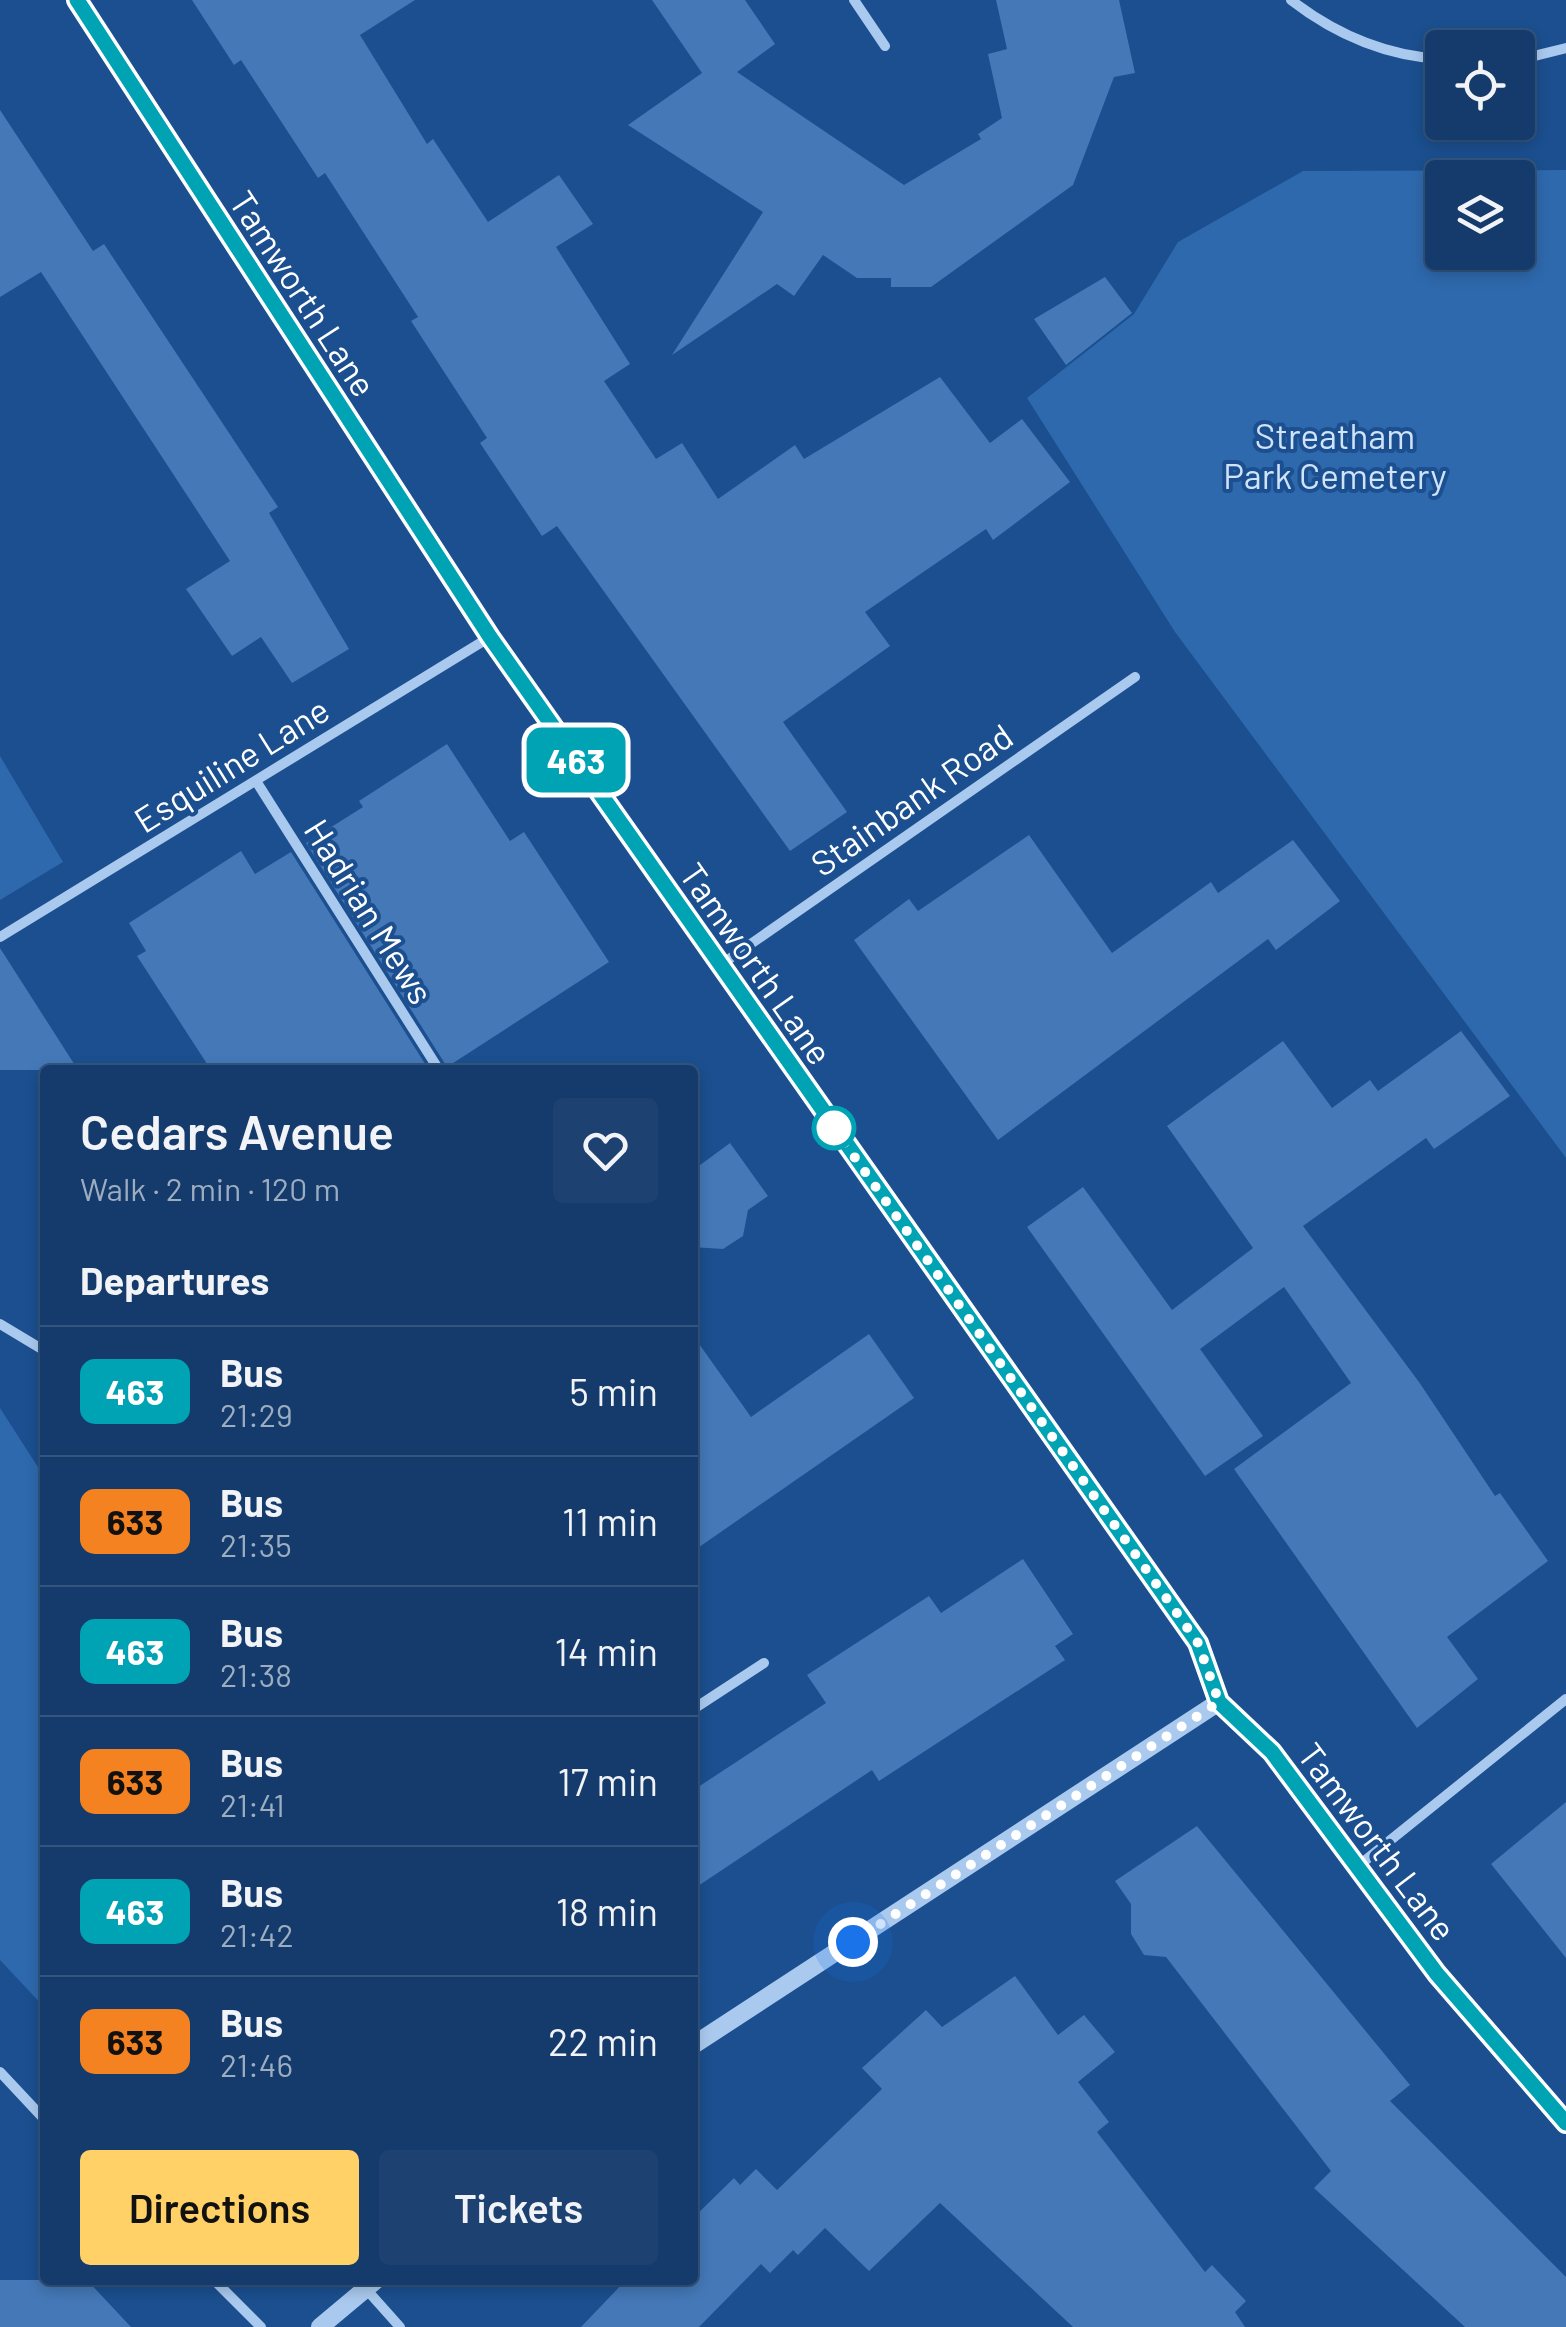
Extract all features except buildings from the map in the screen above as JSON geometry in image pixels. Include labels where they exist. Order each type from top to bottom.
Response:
[{"type":"street","name":"Tamworth Lane","points":[[77,0],[490,637],[1198,1643],[1219,1702],[1272,1752],[1437,1974],[1566,2123]]},
{"type":"street","points":[[854,0],[884,46]]},
{"type":"street","points":[[1291,0],[1360,41],[1425,58]]},
{"type":"street","points":[[1535,56],[1566,48]]},
{"type":"street","name":"Esquiline Lane","points":[[0,937],[490,637]]},
{"type":"street","name":"Stainbank Road","points":[[719,966],[1135,677]]},
{"type":"street","name":"Hadrian Mews","points":[[256,781],[435,1065]]},
{"type":"street","points":[[0,1324],[40,1348]]},
{"type":"street","points":[[698,1706],[764,1664]]},
{"type":"street","points":[[1358,1867],[1566,1699]]},
{"type":"street","points":[[698,2042],[1219,1702]]},
{"type":"street","points":[[0,2072],[40,2115]]},
{"type":"street","points":[[219,2285],[261,2327]]},
{"type":"street","points":[[320,2327],[370,2285]]},
{"type":"street","points":[[372,2285],[400,2327]]},
{"type":"green space","name":"Streatham Park Cemetery","points":[[1535,170],[1566,170],[1566,1158],[1175,632],[1027,398],[1134,314],[1178,242],[1303,171],[1425,171],[1425,270],[1535,270]]},
{"type":"green space","points":[[0,756],[63,862],[0,900]]},
{"type":"green space","points":[[0,1408],[40,1470],[40,2003],[0,1960]]},
{"type":"bus line","name":"463","points":[[77,0],[490,637],[1198,1643],[1219,1702],[1272,1752],[1437,1974],[1566,2123]]},
{"type":"route","points":[[834,1128],[1198,1643],[1219,1702],[853,1942]]}]
